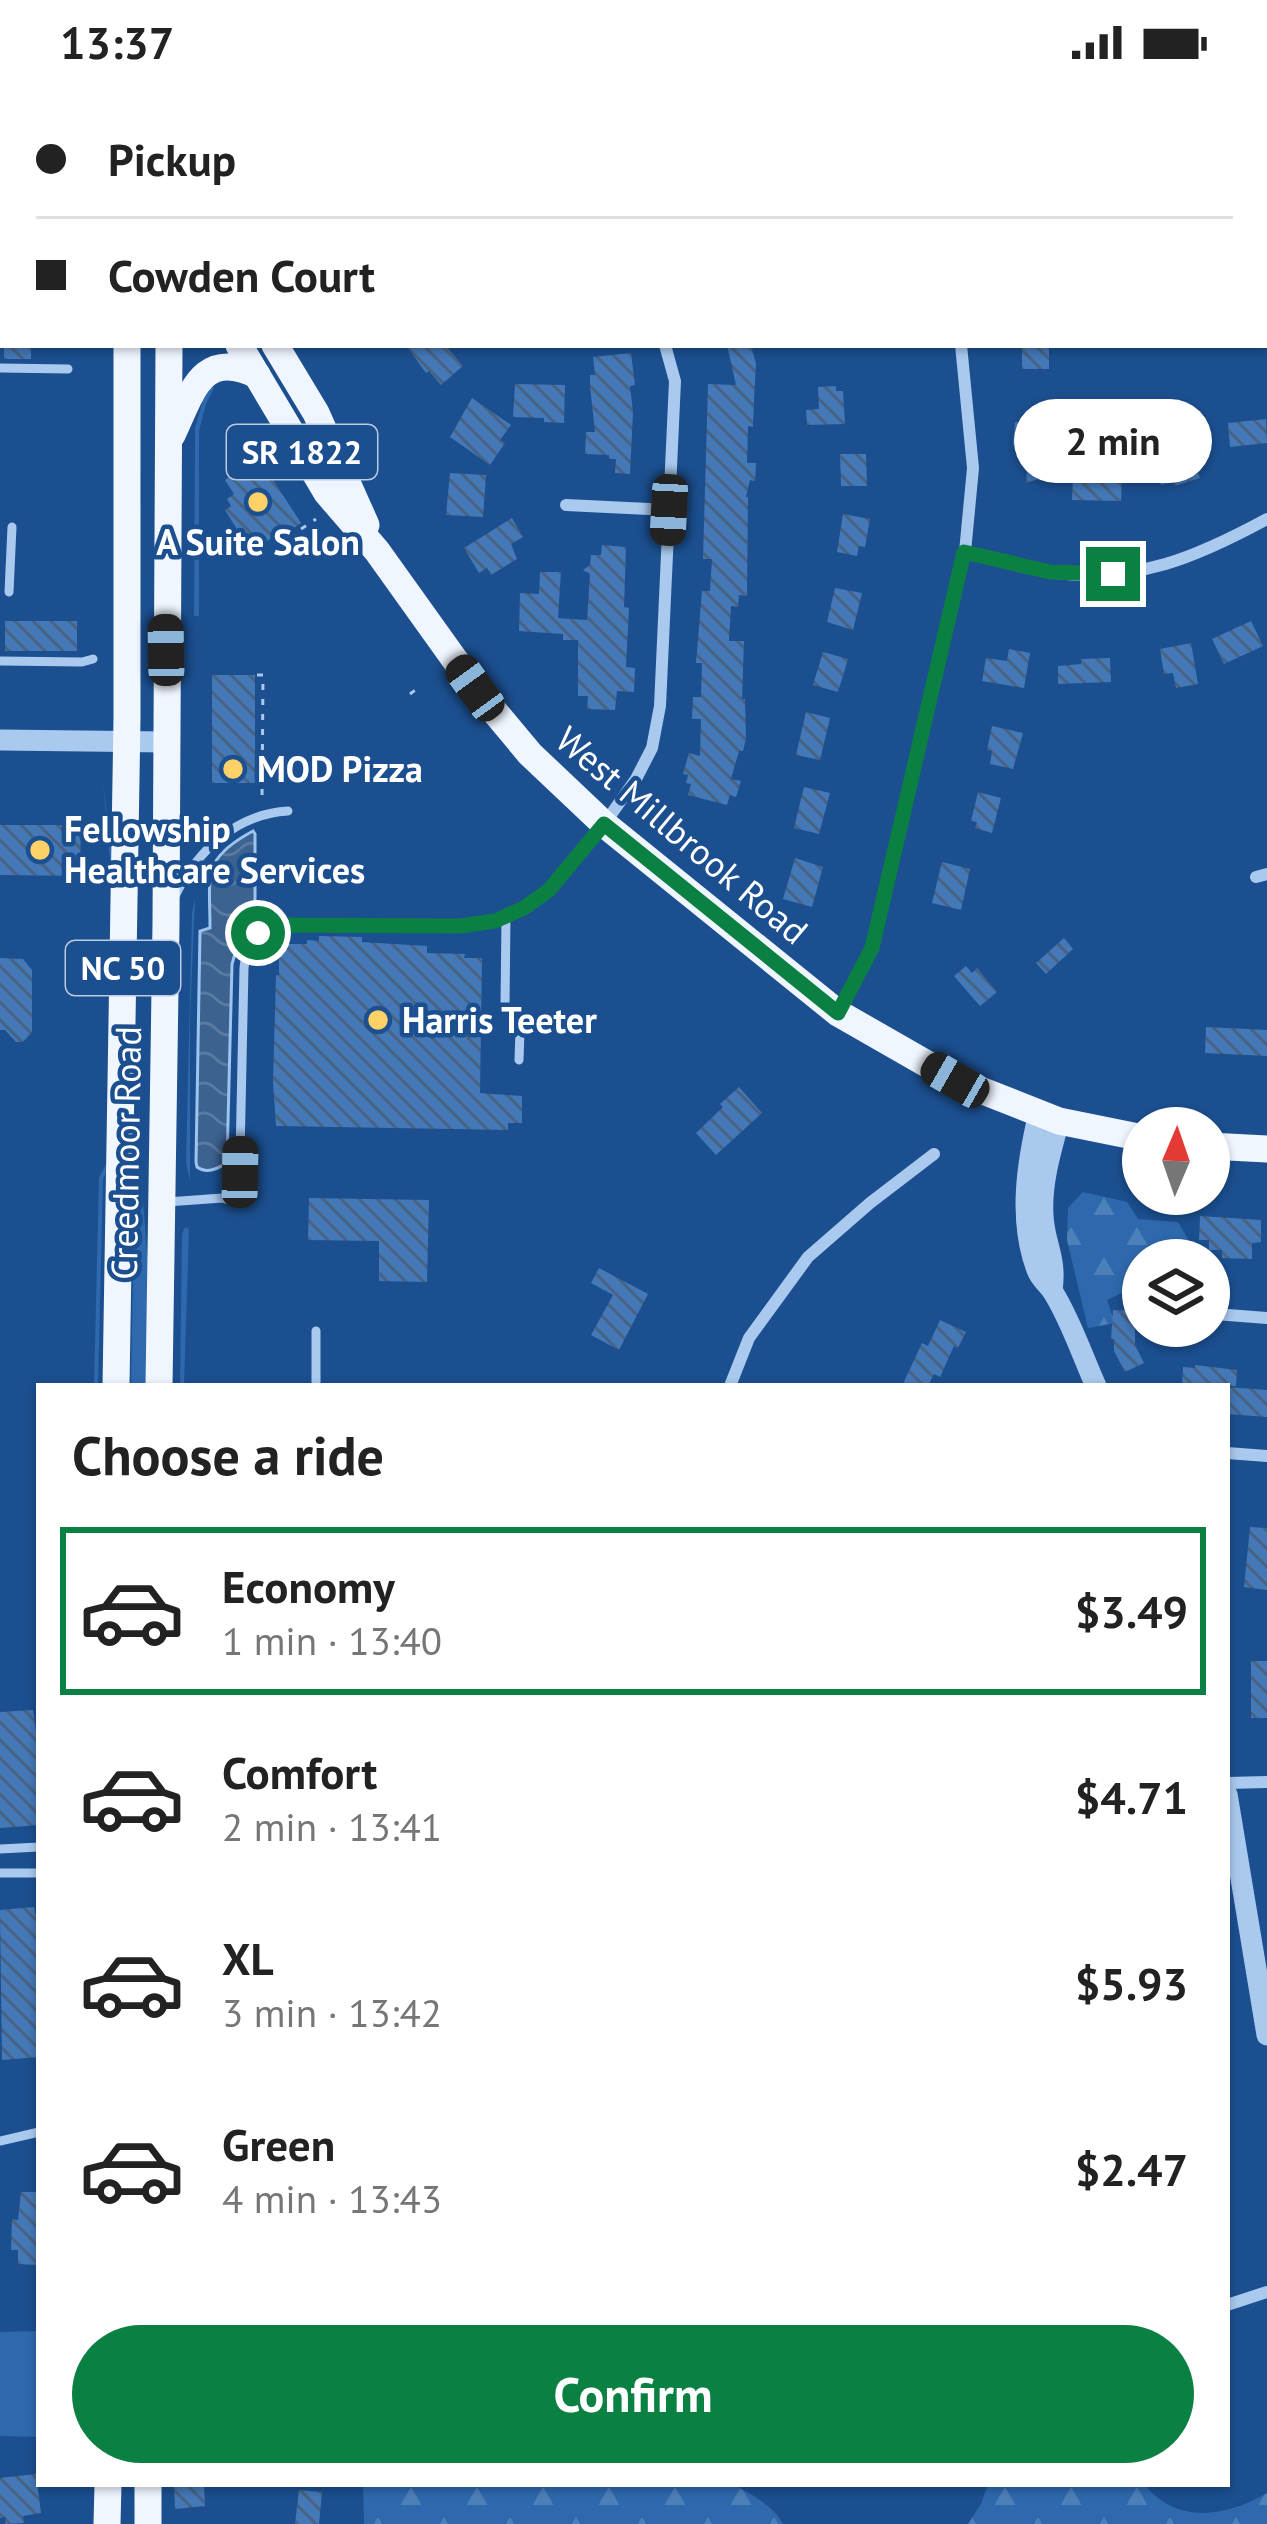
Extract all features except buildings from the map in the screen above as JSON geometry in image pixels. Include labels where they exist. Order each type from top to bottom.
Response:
[{"type":"main road","name":"Creedmoor Road","points":[[116,1383],[127,348]]},
{"type":"main road","name":"Creedmoor Road","points":[[159,1383],[170,348]]},
{"type":"main road","name":"West Millbrook Road","points":[[241,348],[327,493],[377,551],[530,754],[604,824],[838,1013],[955,1080],[1049,1117],[1122,1133]]},
{"type":"main road","name":"West Millbrook Road","points":[[277,348],[316,413],[377,551]]},
{"type":"main road","points":[[168,444],[193,390],[208,371],[230,366],[257,375]]},
{"type":"main road","points":[[1230,1147],[1267,1149]]},
{"type":"main road","points":[[107,2524],[108,2487]]},
{"type":"main road","points":[[148,2487],[148,2524]]},
{"type":"street","points":[[604,824],[637,779],[652,748],[660,706],[675,382],[666,348]]},
{"type":"street","points":[[838,1013],[872,948],[964,552],[973,468],[961,348]]},
{"type":"street","points":[[566,505],[669,510]]},
{"type":"street","points":[[964,552],[1050,572],[1113,574],[1154,568],[1205,552],[1267,519]]},
{"type":"street","points":[[0,740],[167,742]]},
{"type":"street","points":[[1049,1117],[1042,1216],[1055,1269],[1052,1289],[1095,1383]]},
{"type":"street","points":[[731,1383],[749,1338],[808,1257],[934,1154]]},
{"type":"street","points":[[1230,1315],[1267,1318]]},
{"type":"street","points":[[1230,1453],[1267,1456]]},
{"type":"street","points":[[1230,1783],[1267,1782]]},
{"type":"street","points":[[1230,1813],[1267,2035]]},
{"type":"street","points":[[1230,2304],[1267,2292]]},
{"type":"lane","points":[[0,368],[68,369]]},
{"type":"lane","points":[[9,592],[12,527]]},
{"type":"lane","points":[[0,661],[93,659]]},
{"type":"lane","points":[[166,924],[179,886],[219,838],[262,815],[288,811]]},
{"type":"lane","points":[[162,1202],[222,1198],[239,1203],[244,968],[250,942],[258,933],[284,925],[478,925],[506,916],[549,890],[604,824]]},
{"type":"lane","points":[[506,916],[505,1005],[520,1031],[519,1060]]},
{"type":"lane","points":[[316,1331],[316,1383]]},
{"type":"lane","points":[[0,1849],[36,1846]]},
{"type":"lane","points":[[0,1873],[36,1873]]},
{"type":"lane","points":[[0,2140],[36,2133]]},
{"type":"path","points":[[301,529],[316,519]]},
{"type":"path","points":[[257,675],[263,674],[262,805]]},
{"type":"path","points":[[410,694],[419,687]]},
{"type":"green space","points":[[212,386],[199,431],[199,616],[194,616],[195,428]]},
{"type":"green space","points":[[103,783],[114,872],[113,1159],[103,1179],[98,1383],[94,1383],[99,1177],[109,1159],[111,871]]},
{"type":"green space","points":[[195,898],[190,1181],[186,1162],[192,913]]},
{"type":"green space","points":[[135,1159],[140,1160],[150,1294],[148,1383],[131,1383]]},
{"type":"green space","points":[[1083,1192],[1122,1201],[1122,1215],[1178,1222],[1188,1239],[1122,1239],[1122,1293],[1107,1300],[1115,1323],[1088,1328],[1067,1240],[1068,1208]]},
{"type":"green space","points":[[185,1227],[189,1229],[184,1383],[180,1383]]},
{"type":"green space","points":[[36,2331],[36,2437],[0,2436],[0,2332]]},
{"type":"green space","points":[[363,2487],[738,2487],[767,2506],[783,2524],[364,2524]]},
{"type":"green space","points":[[987,2487],[1147,2487],[1171,2506],[1201,2513],[1234,2508],[1267,2493],[1267,2524],[968,2524]]},
{"type":"water","points":[[253,831],[255,918],[240,937],[232,964],[227,1162],[204,1170],[196,1162],[200,931],[210,928],[210,881],[217,860]]},
{"type":"place","name":"A Suite Salon","points":[[258,502]]},
{"type":"place","name":"MOD Pizza","points":[[233,769]]},
{"type":"place","name":"Fellowship Healthcare Services","points":[[40,850]]},
{"type":"place","name":"Harris Teeter","points":[[378,1020]]},
{"type":"route","points":[[258,933],[284,925],[460,926],[495,921],[549,890],[604,824],[838,1013],[872,948],[964,552],[1050,572],[1113,574]]}]
